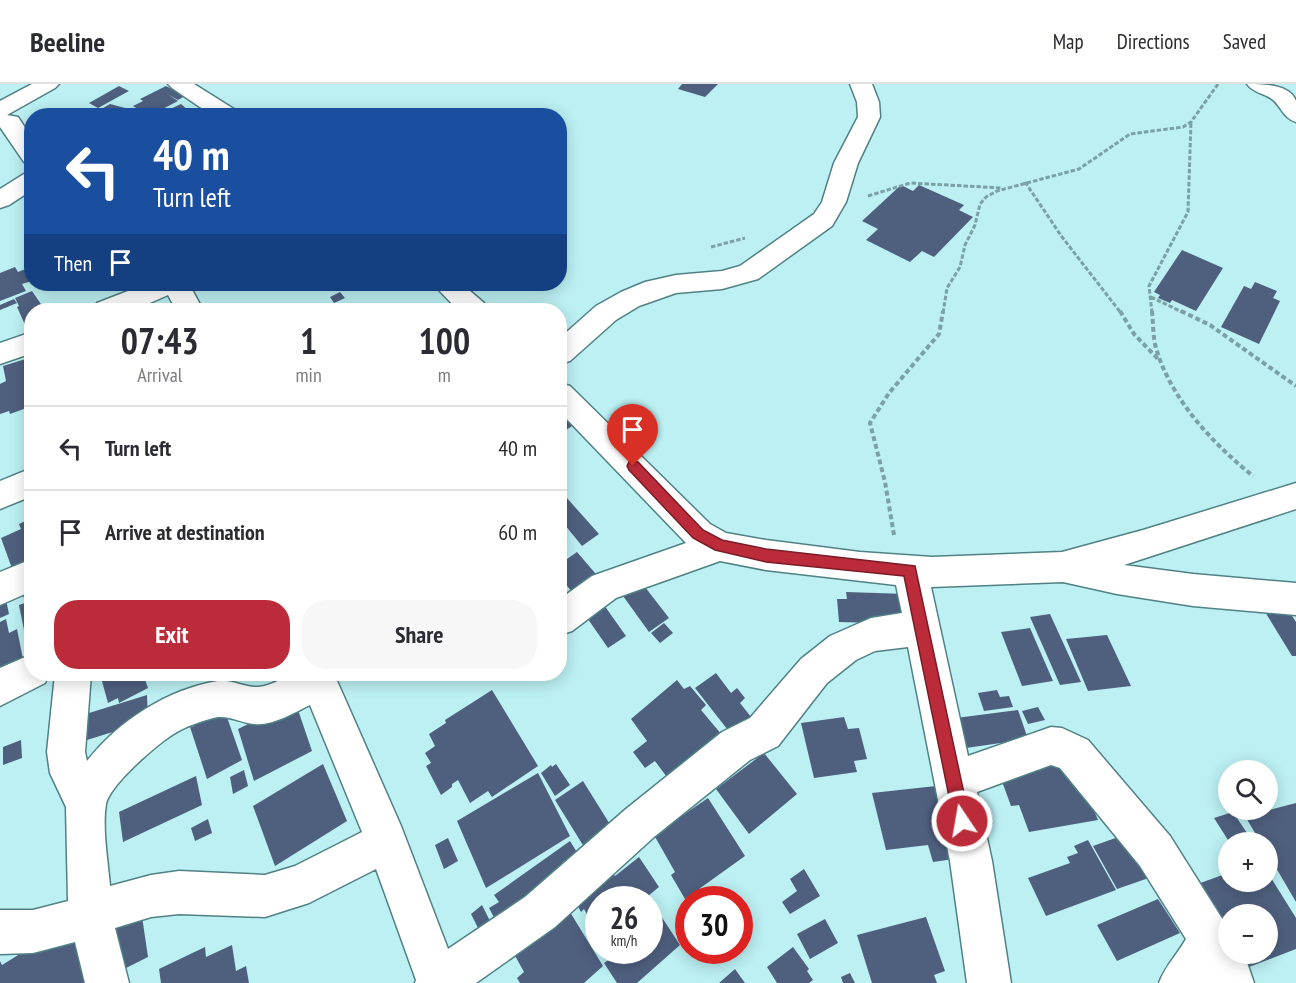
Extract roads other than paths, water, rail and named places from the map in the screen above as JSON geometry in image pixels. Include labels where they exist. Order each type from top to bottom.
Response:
[{"type":"street","points":[[0,110],[48,84]]},
{"type":"street","points":[[179,84],[216,108]]},
{"type":"street","points":[[1258,84],[1280,95],[1296,115]]},
{"type":"street","points":[[567,348],[606,313],[630,299],[654,289],[676,284],[722,280],[749,273],[823,220],[834,202],[846,164],[869,117],[868,102],[856,86]]},
{"type":"street","points":[[0,120],[10,122],[24,144]]},
{"type":"street","points":[[0,200],[24,184]]},
{"type":"street","points":[[127,303],[154,291]]},
{"type":"street","points":[[454,291],[466,303]]},
{"type":"street","points":[[0,354],[24,345]]},
{"type":"street","points":[[567,401],[698,534],[720,546],[766,555],[907,571],[999,571],[1062,567],[1143,545],[1284,500]]},
{"type":"street","points":[[0,496],[24,486]]},
{"type":"street","points":[[567,614],[604,587],[720,546]]},
{"type":"street","points":[[1062,567],[1117,579],[1296,600]]},
{"type":"street","points":[[907,571],[922,630],[970,861],[989,983]]},
{"type":"street","points":[[0,589],[24,578]]},
{"type":"street","points":[[318,681],[386,841],[438,983],[540,912],[640,823],[736,746],[764,732],[814,671],[843,648],[871,635],[898,630],[922,630]]},
{"type":"street","points":[[0,688],[24,675]]},
{"type":"street","points":[[72,681],[66,752],[70,773],[86,805]]},
{"type":"street","points":[[107,983],[90,915],[86,805],[91,790],[103,772],[136,739],[158,722],[180,711],[218,699],[228,699],[255,706],[272,704],[312,681]]},
{"type":"street","points":[[953,781],[1051,746],[1062,747],[1074,754],[1155,850],[1226,964],[1232,983]]},
{"type":"street","points":[[0,932],[10,934],[46,928],[142,898],[188,891],[240,898],[266,896],[302,883],[386,841]]},
{"type":"street","points":[[1181,983],[1192,973],[1210,938]]}]
